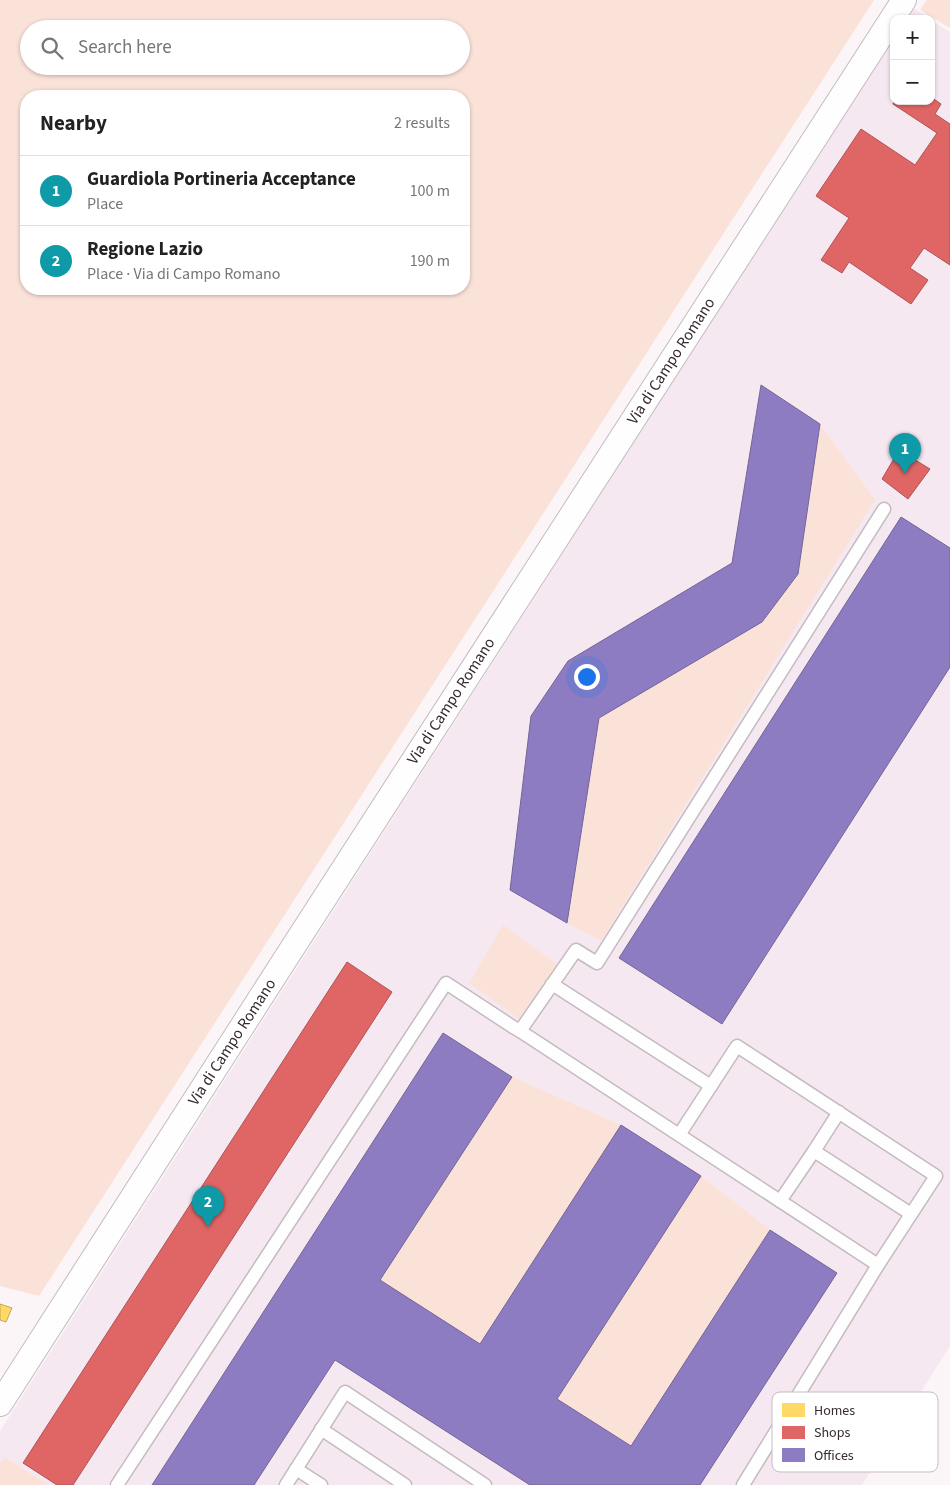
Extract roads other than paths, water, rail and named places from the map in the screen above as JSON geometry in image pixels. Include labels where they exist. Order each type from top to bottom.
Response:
[{"type":"street","name":"Via di Campo Romano","points":[[0,1404],[296,941],[904,0]]},
{"type":"lane","points":[[520,1031],[576,950],[597,963],[884,509]]},
{"type":"lane","points":[[116,1485],[446,983],[878,1265]]},
{"type":"lane","points":[[552,984],[711,1086]]},
{"type":"lane","points":[[679,1135],[737,1046],[936,1176],[878,1265],[800,1392]]},
{"type":"lane","points":[[780,1201],[839,1112]]},
{"type":"lane","points":[[814,1151],[911,1214]]},
{"type":"lane","points":[[286,1485],[345,1392],[485,1485]]},
{"type":"lane","points":[[322,1429],[405,1485]]},
{"type":"lane","points":[[743,1485],[772,1438]]},
{"type":"lane","points":[[296,1469],[321,1485]]},
{"type":"place","name":"Guardiola Portineria Acceptance","points":[[905,474]]},
{"type":"place","name":"Regione Lazio","points":[[208,1227]]}]
